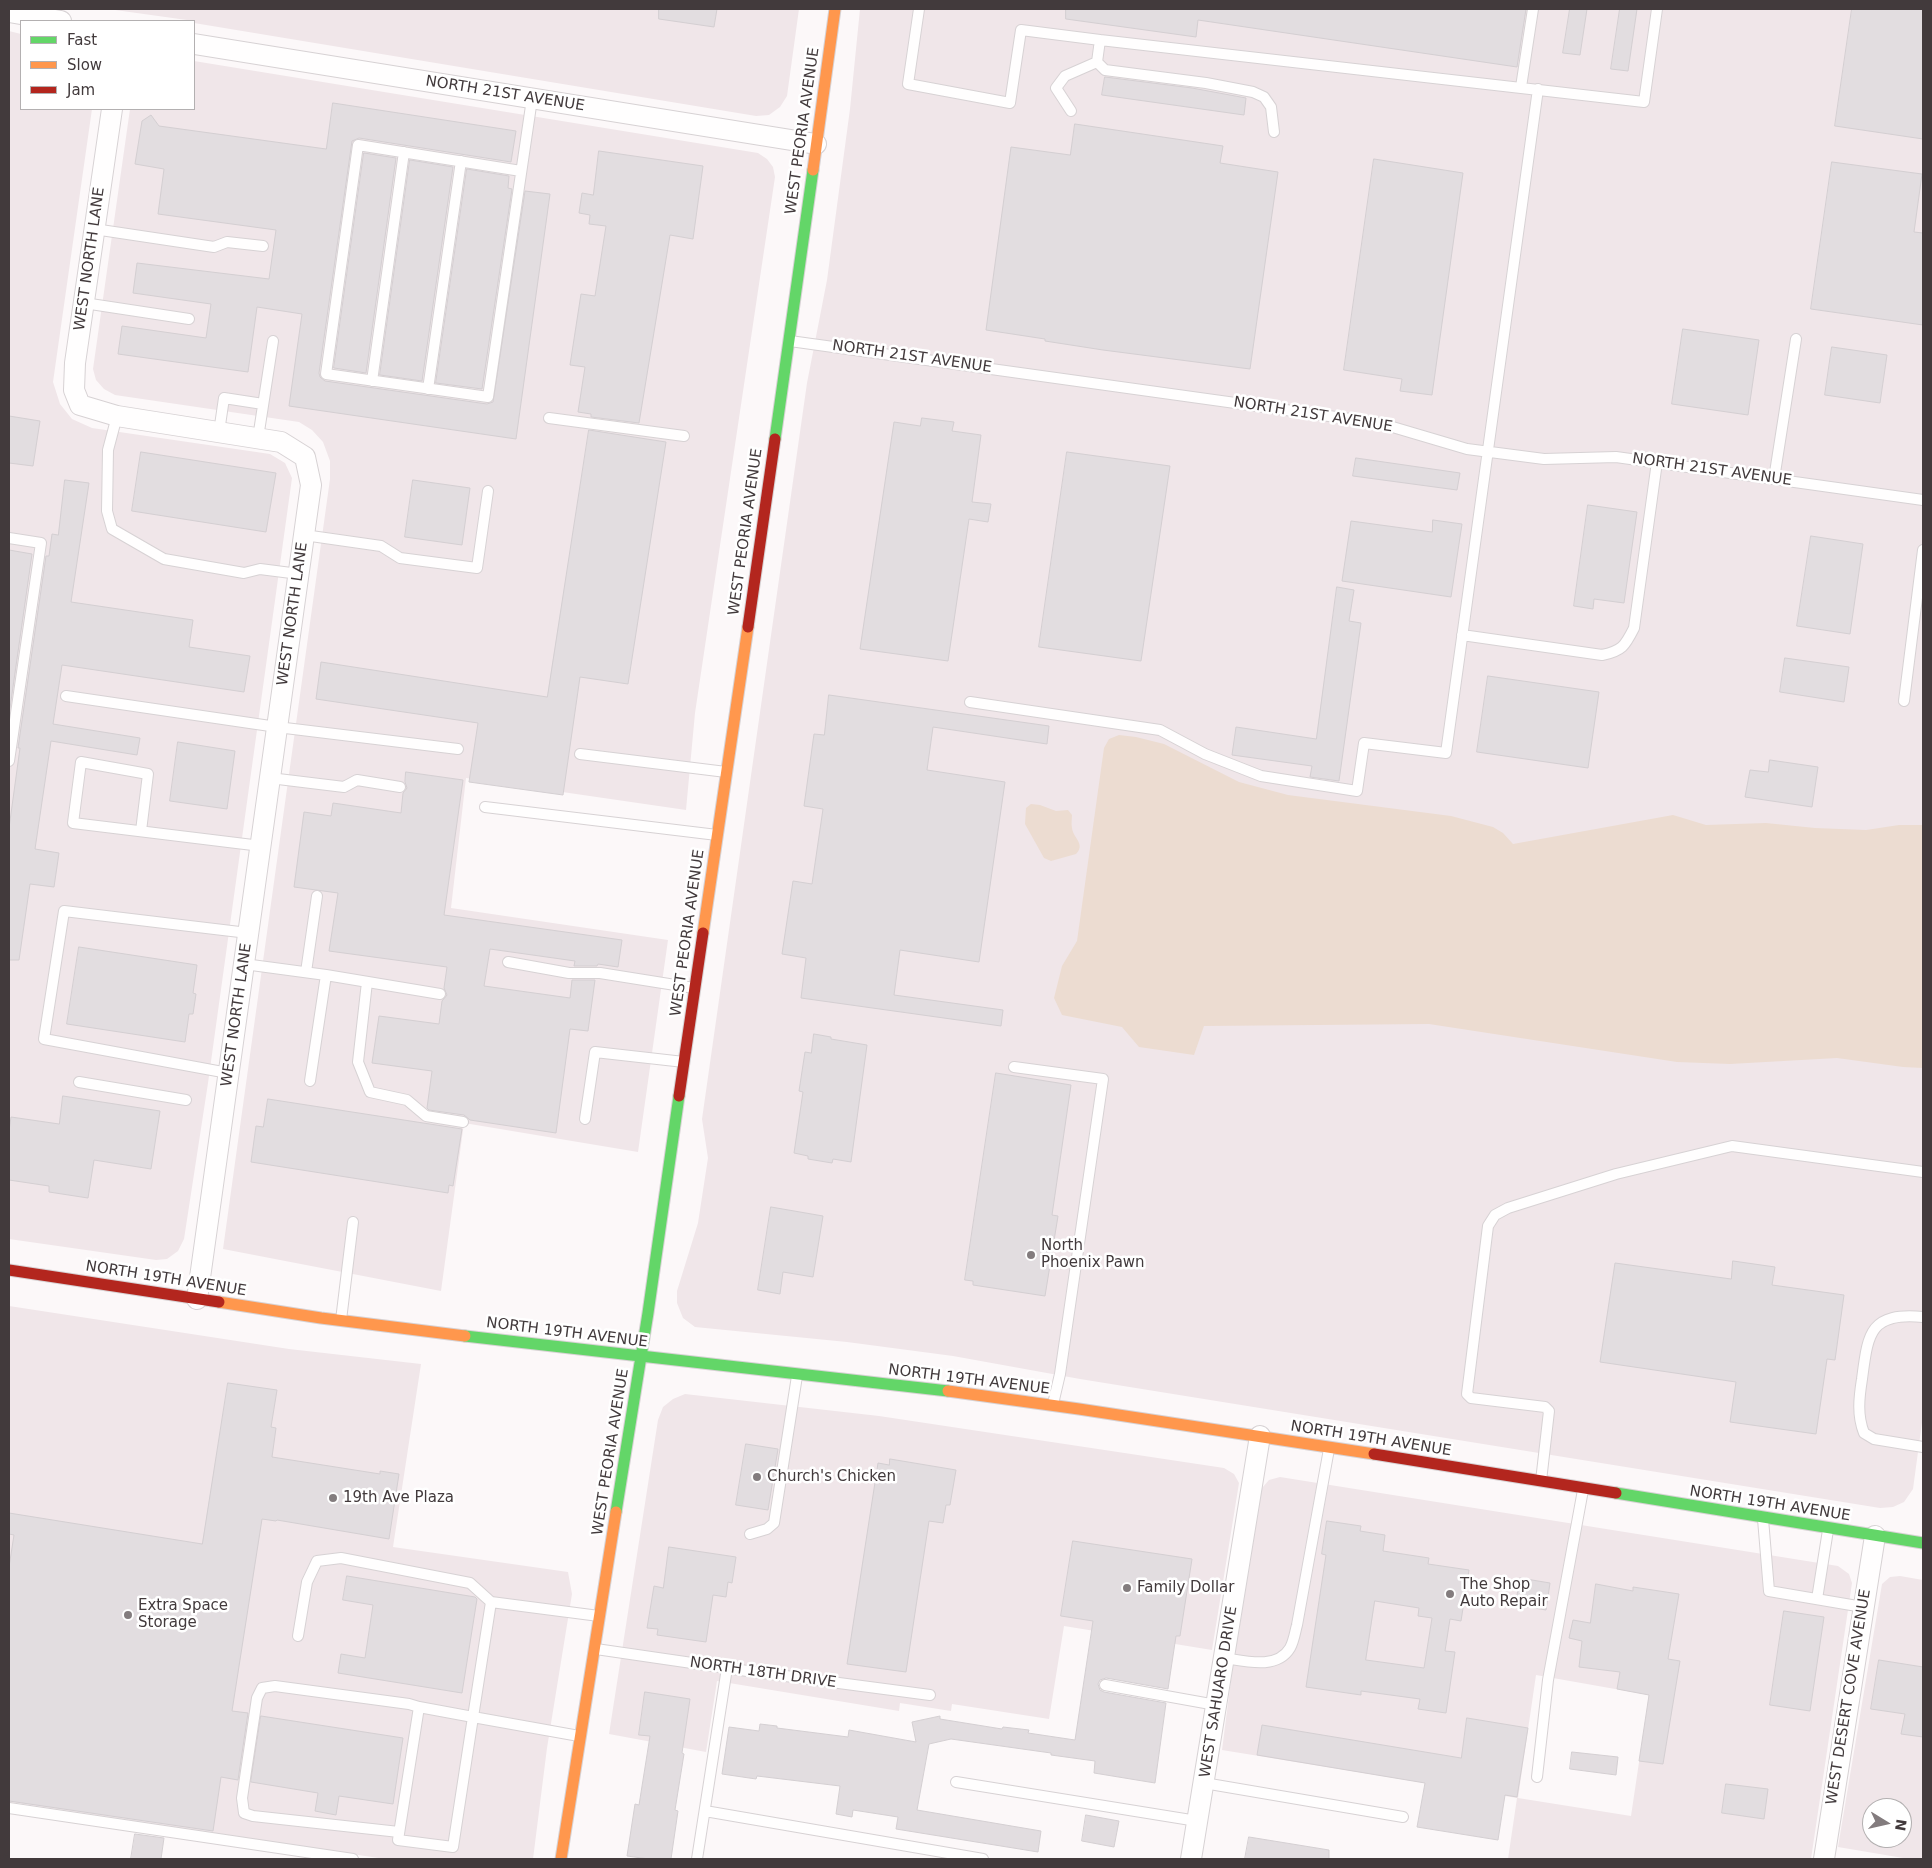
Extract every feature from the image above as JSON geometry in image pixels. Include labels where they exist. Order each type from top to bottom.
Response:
[{"type":"main road","name":"WEST PEORIA AVENUE","points":[[561,1859],[642,1357],[835,9]]},
{"type":"main road","name":"NORTH 19TH AVENUE","points":[[9,1270],[341,1321],[1053,1405],[1260,1436],[1923,1543]]},
{"type":"street","points":[[9,12],[57,17]]},
{"type":"street","name":"NORTH 21ST AVENUE","points":[[195,44],[816,144]]},
{"type":"street","name":"WEST NORTH LANE","points":[[112,110],[75,363],[74,390],[80,405],[117,416],[281,442],[306,457],[311,485],[197,1299]]},
{"type":"street","name":"WEST SAHUARO DRIVE","points":[[1191,1859],[1260,1436]]},
{"type":"street","name":"WEST DESERT COVE AVENUE","points":[[1824,1859],[1874,1536]]},
{"type":"lane","points":[[919,9],[908,84],[1010,103],[1021,30],[1644,102],[1657,9]]},
{"type":"lane","points":[[1521,87],[1533,9]]},
{"type":"lane","points":[[1097,62],[1100,40]]},
{"type":"lane","points":[[1071,111],[1056,88],[1065,76],[1097,62]]},
{"type":"lane","points":[[1097,62],[1105,70],[1206,83],[1253,92],[1264,97],[1271,107],[1274,132]]},
{"type":"lane","points":[[970,702],[1160,730],[1205,754],[1261,776],[1358,791],[1364,742],[1446,753],[1538,89]]},
{"type":"lane","points":[[521,170],[358,145],[326,374],[488,398],[532,98]]},
{"type":"lane","points":[[372,381],[404,152]]},
{"type":"lane","points":[[428,389],[461,161]]},
{"type":"lane","points":[[94,229],[214,247],[227,242],[263,246]]},
{"type":"lane","points":[[84,303],[189,319]]},
{"type":"lane","points":[[1774,479],[1796,339]]},
{"type":"lane","name":"NORTH 21ST AVENUE","points":[[789,340],[1379,423],[1467,449],[1488,452],[1544,459],[1616,456],[1923,500]]},
{"type":"lane","points":[[258,438],[273,341]]},
{"type":"lane","points":[[219,432],[224,398],[263,404]]},
{"type":"lane","points":[[117,416],[108,450],[107,511],[112,529],[164,559],[244,573],[260,569],[299,574]]},
{"type":"lane","points":[[549,418],[684,436]]},
{"type":"lane","points":[[1462,635],[1602,655],[1614,653],[1626,646],[1634,628],[1657,462]]},
{"type":"lane","points":[[304,535],[381,546],[400,558],[477,568],[488,491]]},
{"type":"lane","points":[[9,538],[41,542],[9,760]]},
{"type":"lane","points":[[1904,701],[1923,550]]},
{"type":"lane","points":[[66,696],[277,727],[458,749]]},
{"type":"lane","points":[[580,754],[726,772]]},
{"type":"lane","points":[[141,831],[148,774],[81,762],[73,822],[141,831],[260,846]]},
{"type":"lane","points":[[270,778],[344,787],[357,780],[400,787]]},
{"type":"lane","points":[[485,807],[718,835]]},
{"type":"lane","points":[[306,972],[317,896]]},
{"type":"lane","points":[[228,1073],[44,1039],[64,911],[248,933]]},
{"type":"lane","points":[[508,962],[569,973],[600,973],[696,988]]},
{"type":"lane","points":[[244,964],[326,975],[440,994]]},
{"type":"lane","points":[[310,1081],[326,975]]},
{"type":"lane","points":[[367,982],[358,1062],[370,1092],[407,1100],[426,1116],[462,1122]]},
{"type":"lane","points":[[585,1119],[595,1052],[684,1062]]},
{"type":"lane","points":[[1014,1067],[1103,1079],[1060,1374],[1053,1405]]},
{"type":"lane","points":[[79,1082],[186,1100]]},
{"type":"lane","points":[[1541,1482],[1549,1411],[1545,1407],[1471,1398],[1467,1394],[1488,1226],[1495,1215],[1508,1208],[1616,1174],[1732,1146],[1923,1172]]},
{"type":"lane","points":[[341,1321],[353,1222]]},
{"type":"lane","points":[[1923,1317],[1902,1315],[1886,1320],[1874,1329],[1867,1342],[1859,1402],[1860,1424],[1864,1433],[1874,1439],[1923,1447]]},
{"type":"lane","points":[[750,1534],[767,1530],[774,1523],[798,1374]]},
{"type":"lane","points":[[1224,1658],[1256,1663],[1271,1661],[1284,1655],[1291,1647],[1297,1625],[1330,1448]]},
{"type":"lane","points":[[1537,1777],[1548,1680],[1583,1489]]},
{"type":"lane","points":[[1763,1518],[1769,1591],[1863,1607]]},
{"type":"lane","points":[[1817,1599],[1828,1529]]},
{"type":"lane","points":[[298,1636],[307,1582],[317,1560],[341,1558],[470,1583],[491,1602],[600,1616]]},
{"type":"lane","points":[[420,1707],[398,1840],[452,1847],[491,1602]]},
{"type":"lane","name":"NORTH 18TH DRIVE","points":[[595,1649],[930,1694]]},
{"type":"lane","points":[[697,1859],[727,1668]]},
{"type":"lane","points":[[1105,1685],[1216,1705]]},
{"type":"lane","points":[[399,1832],[253,1816],[244,1813],[242,1798],[257,1698],[262,1688],[276,1686],[409,1704],[582,1736]]},
{"type":"lane","points":[[956,1782],[1197,1821]]},
{"type":"lane","points":[[1204,1784],[1403,1817]]},
{"type":"lane","points":[[9,1808],[353,1859]]},
{"type":"lane","points":[[705,1811],[983,1859]]},
{"type":"shaded area","points":[[108,9],[799,9],[787,96],[780,107],[769,115],[756,116],[195,23],[195,20]]},
{"type":"shaded area","points":[[860,9],[1923,9],[1923,1415],[1913,1489],[1904,1502],[1893,1507],[1880,1508],[1080,1379],[953,1356],[847,1342],[695,1327],[683,1318],[677,1303],[677,1291],[698,1223],[708,1158],[702,1119],[807,383],[827,280],[850,109]]},
{"type":"shaded area","points":[[9,31],[20,34],[20,110],[92,110],[53,382],[60,404],[72,419],[92,428],[270,454],[285,463],[292,478],[208,1083],[184,1239],[178,1251],[167,1259],[156,1260],[9,1239]]},
{"type":"shaded area","points":[[195,61],[758,153],[767,159],[773,167],[775,177],[695,713],[686,810],[466,778],[451,908],[668,940],[638,1152],[464,1123],[441,1291],[223,1249],[330,479],[330,461],[323,442],[312,430],[299,422],[115,395],[104,389],[96,380],[93,369],[130,110],[195,110]]},
{"type":"shaded area","points":[[1119,735],[1164,744],[1239,782],[1288,795],[1451,816],[1493,827],[1503,833],[1513,844],[1673,815],[1706,825],[1766,823],[1815,828],[1866,830],[1899,825],[1923,825],[1923,1068],[1837,1058],[1730,1064],[1677,1062],[1429,1024],[1204,1026],[1194,1055],[1139,1047],[1122,1027],[1062,1015],[1054,998],[1062,966],[1077,941],[1104,748],[1109,739]]},
{"type":"shaded area","points":[[1031,804],[1056,811],[1068,810],[1072,815],[1073,832],[1080,847],[1076,854],[1051,861],[1044,858],[1025,824],[1026,808]]},
{"type":"shaded area","points":[[9,1306],[289,1349],[421,1364],[393,1547],[568,1572],[572,1594],[547,1748],[533,1859],[385,1859],[9,1802]]},
{"type":"shaded area","points":[[685,1394],[879,1416],[1224,1468],[1234,1474],[1239,1483],[1212,1650],[1064,1626],[1049,1719],[952,1704],[951,1711],[900,1703],[899,1711],[717,1681],[706,1752],[609,1734],[658,1420],[663,1407],[673,1399]]},
{"type":"shaded area","points":[[1280,1477],[1838,1566],[1849,1574],[1852,1583],[1811,1859],[1508,1859],[1517,1798],[1222,1750],[1231,1680],[1262,1488],[1269,1480]],"holes":[[[1536,1675],[1649,1695],[1631,1816],[1518,1798]]]},
{"type":"shaded area","points":[[1900,1576],[1923,1580],[1923,1859],[1909,1859],[1838,1847],[1882,1584],[1890,1577]]},
{"type":"building","points":[[659,9],[717,9],[714,27],[659,19]]},
{"type":"building","points":[[1066,9],[1526,9],[1517,67],[1198,20],[1196,37],[1066,19]]},
{"type":"building","points":[[1570,9],[1587,9],[1580,55],[1563,53]]},
{"type":"building","points":[[1620,9],[1637,9],[1628,71],[1611,69]]},
{"type":"building","points":[[1852,9],[1923,9],[1923,139],[1835,126]]},
{"type":"building","points":[[1105,77],[1192,88],[1246,98],[1244,115],[1102,95]]},
{"type":"building","points":[[333,103],[516,131],[511,162],[359,138],[352,141],[319,373],[320,377],[325,381],[487,404],[493,402],[525,191],[550,194],[516,439],[289,406],[302,314],[257,307],[248,372],[118,354],[122,326],[206,338],[211,304],[133,293],[137,263],[269,279],[276,230],[158,214],[164,169],[135,164],[142,121],[151,115],[159,126],[326,149]]},
{"type":"building","points":[[1075,124],[1223,146],[1220,163],[1278,172],[1250,369],[1103,350],[986,330],[1011,147],[1070,155]]},
{"type":"building","points":[[599,151],[703,166],[693,239],[670,235],[639,423],[591,417],[591,414],[578,412],[585,367],[570,365],[581,294],[595,296],[606,226],[589,224],[590,215],[579,213],[582,193],[593,195]]},
{"type":"building","points":[[364,153],[396,158],[366,373],[334,368]]},
{"type":"building","points":[[1374,159],[1463,173],[1432,395],[1400,391],[1402,379],[1344,370]]},
{"type":"building","points":[[410,160],[453,167],[422,381],[380,375]]},
{"type":"building","points":[[1832,162],[1922,174],[1914,232],[1923,233],[1923,325],[1811,309]]},
{"type":"building","points":[[467,169],[509,176],[508,188],[512,189],[482,389],[436,383]]},
{"type":"building","points":[[1683,329],[1759,340],[1748,415],[1672,404]]},
{"type":"building","points":[[1832,347],[1887,355],[1880,403],[1825,395]]},
{"type":"building","points":[[9,416],[40,421],[33,466],[9,463]]},
{"type":"building","points":[[922,418],[954,422],[952,431],[981,435],[972,502],[991,504],[988,522],[969,519],[948,661],[860,649],[894,422],[920,426]]},
{"type":"building","points":[[589,430],[666,442],[628,684],[580,677],[563,795],[469,782],[478,723],[316,699],[321,662],[547,697]]},
{"type":"building","points":[[141,452],[276,473],[266,532],[132,511]]},
{"type":"building","points":[[1067,452],[1170,466],[1141,661],[1039,647]]},
{"type":"building","points":[[1356,458],[1460,473],[1457,490],[1353,476]]},
{"type":"building","points":[[65,480],[89,483],[71,602],[193,620],[189,647],[250,656],[244,692],[62,665],[53,724],[140,738],[137,755],[51,741],[35,849],[59,853],[54,887],[30,884],[19,960],[9,960],[9,828],[20,748],[18,748],[46,556],[49,556],[52,534],[58,535]]},
{"type":"building","points":[[413,480],[470,488],[462,545],[405,537]]},
{"type":"building","points":[[1588,505],[1637,512],[1624,603],[1594,599],[1593,609],[1574,606]]},
{"type":"building","points":[[1433,520],[1462,524],[1451,597],[1342,581],[1351,521],[1432,532]]},
{"type":"building","points":[[1811,536],[1863,544],[1850,634],[1797,626]]},
{"type":"building","points":[[9,550],[32,554],[9,715]]},
{"type":"building","points":[[1337,587],[1354,590],[1349,621],[1361,623],[1339,781],[1310,777],[1312,766],[1232,755],[1236,727],[1316,739]]},
{"type":"building","points":[[1785,658],[1849,667],[1844,702],[1780,692]]},
{"type":"building","points":[[1488,676],[1599,692],[1588,768],[1477,752]]},
{"type":"building","points":[[829,695],[1049,726],[1047,744],[933,727],[927,770],[1005,782],[979,962],[900,950],[894,995],[1003,1010],[1001,1026],[801,998],[806,958],[782,954],[793,881],[812,884],[823,809],[804,806],[814,734],[824,735]]},
{"type":"building","points":[[178,742],[235,751],[227,809],[170,801]]},
{"type":"building","points":[[1770,760],[1818,767],[1812,807],[1745,797],[1750,770],[1768,772]]},
{"type":"building","points":[[406,772],[463,780],[444,915],[622,940],[618,967],[598,964],[597,966],[574,966],[575,961],[490,949],[484,986],[570,998],[572,980],[595,980],[588,1031],[570,1029],[556,1133],[470,1120],[464,1115],[429,1110],[427,1108],[432,1071],[372,1063],[379,1016],[439,1024],[442,1001],[447,995],[444,988],[447,967],[329,951],[338,893],[294,887],[304,812],[331,816],[333,803],[401,813],[403,793],[407,788],[405,782]]},
{"type":"building","points":[[79,947],[197,965],[193,993],[196,994],[193,1014],[189,1014],[185,1042],[67,1024]]},
{"type":"building","points":[[814,1034],[867,1045],[851,1162],[833,1159],[832,1163],[808,1159],[808,1156],[794,1153],[803,1092],[799,1091],[805,1052],[811,1053]]},
{"type":"building","points":[[996,1073],[1071,1085],[1052,1215],[1058,1216],[1045,1296],[973,1285],[973,1281],[965,1280]]},
{"type":"building","points":[[63,1096],[160,1111],[151,1169],[94,1160],[88,1198],[49,1192],[49,1186],[9,1180],[9,1131],[11,1117],[59,1124]]},
{"type":"building","points":[[268,1099],[462,1129],[453,1186],[449,1185],[448,1193],[251,1162],[256,1126],[263,1127]]},
{"type":"building","points":[[771,1207],[823,1216],[813,1277],[783,1272],[780,1294],[758,1290]]},
{"type":"building","points":[[1733,1261],[1775,1267],[1772,1285],[1844,1295],[1835,1360],[1827,1359],[1816,1434],[1730,1422],[1736,1382],[1600,1362],[1615,1263],[1731,1279]]},
{"type":"building","name":"Extra Space Storage","points":[[228,1383],[277,1390],[271,1427],[276,1428],[272,1457],[380,1474],[380,1471],[399,1474],[389,1539],[262,1519],[232,1711],[248,1713],[238,1780],[221,1777],[213,1831],[9,1801],[9,1567],[14,1535],[9,1534],[9,1513],[202,1544]]},
{"type":"building","name":"Church's Chicken","points":[[746,1444],[778,1449],[768,1510],[736,1505]]},
{"type":"building","points":[[890,1459],[956,1470],[950,1505],[946,1505],[943,1523],[929,1521],[906,1672],[847,1664],[878,1463],[889,1465]]},
{"type":"building","points":[[1327,1521],[1361,1526],[1360,1531],[1385,1535],[1383,1551],[1429,1558],[1428,1564],[1469,1570],[1461,1621],[1450,1619],[1445,1651],[1455,1652],[1446,1713],[1418,1709],[1420,1699],[1361,1691],[1361,1695],[1306,1687],[1326,1555],[1322,1554]],"holes":[[[1375,1601],[1419,1608],[1418,1616],[1432,1618],[1424,1668],[1366,1660]]]},
{"type":"building","points":[[1073,1541],[1192,1559],[1180,1636],[1176,1636],[1168,1689],[1106,1678],[1100,1680],[1098,1684],[1100,1690],[1104,1692],[1166,1703],[1155,1783],[1094,1773],[1095,1761],[1051,1755],[1051,1753],[951,1739],[929,1744],[917,1810],[1041,1831],[1038,1852],[896,1829],[898,1817],[853,1810],[852,1817],[836,1814],[840,1786],[757,1776],[756,1779],[722,1774],[729,1727],[759,1731],[760,1724],[848,1737],[849,1730],[916,1742],[912,1722],[940,1716],[940,1719],[1002,1729],[1003,1727],[1029,1730],[1028,1733],[1075,1740],[1093,1621],[1061,1616]]},
{"type":"building","points":[[669,1547],[736,1557],[732,1583],[728,1582],[726,1597],[713,1595],[706,1642],[657,1635],[658,1629],[647,1628],[654,1586],[663,1588]]},
{"type":"building","points":[[347,1576],[475,1597],[477,1599],[462,1693],[338,1673],[341,1654],[365,1658],[373,1605],[343,1600]]},
{"type":"building","points":[[1520,1578],[1550,1583],[1546,1610],[1516,1605]]},
{"type":"building","points":[[1596,1584],[1633,1591],[1633,1587],[1679,1594],[1668,1659],[1680,1661],[1663,1764],[1639,1761],[1649,1695],[1617,1689],[1620,1672],[1579,1667],[1582,1641],[1569,1638],[1573,1620],[1590,1623]]},
{"type":"building","points":[[1784,1611],[1824,1617],[1810,1711],[1770,1705]]},
{"type":"building","points":[[1879,1660],[1923,1667],[1923,1737],[1901,1734],[1905,1714],[1871,1709]]},
{"type":"building","points":[[645,1692],[690,1699],[675,1810],[678,1811],[671,1859],[627,1856],[635,1804],[639,1805],[650,1736],[639,1735]]},
{"type":"building","points":[[261,1716],[403,1738],[393,1804],[339,1796],[336,1815],[315,1811],[318,1793],[251,1782]]},
{"type":"building","points":[[1467,1718],[1528,1728],[1517,1797],[1505,1795],[1498,1840],[1417,1827],[1425,1783],[1257,1755],[1262,1725],[1461,1758]]},
{"type":"building","points":[[1572,1752],[1618,1757],[1616,1775],[1570,1769]]},
{"type":"building","points":[[1726,1784],[1768,1789],[1764,1819],[1722,1813]]},
{"type":"building","points":[[1086,1815],[1119,1821],[1114,1847],[1082,1841]]},
{"type":"building","points":[[135,1834],[164,1838],[161,1859],[131,1859]]},
{"type":"building","points":[[1249,1837],[1329,1850],[1329,1859],[1245,1859]]},
{"type":"traffic: fast","points":[[775,439],[813,170]]},
{"type":"traffic: fast","points":[[616,1512],[648,1313],[679,1096]]},
{"type":"traffic: fast","points":[[465,1336],[948,1391]]},
{"type":"traffic: fast","points":[[1616,1493],[1923,1543]]},
{"type":"traffic: slow","points":[[813,170],[835,9]]},
{"type":"traffic: slow","points":[[703,933],[748,627]]},
{"type":"traffic: slow","points":[[219,1302],[321,1318],[465,1336]]},
{"type":"traffic: slow","points":[[948,1391],[1374,1454]]},
{"type":"traffic: slow","points":[[561,1859],[616,1512]]},
{"type":"traffic: jam","points":[[748,627],[775,439]]},
{"type":"traffic: jam","points":[[679,1096],[703,933]]},
{"type":"traffic: jam","points":[[9,1270],[219,1302]]},
{"type":"traffic: jam","points":[[1374,1454],[1616,1493]]},
{"type":"place","name":"North Phoenix Pawn","points":[[1031,1255]]},
{"type":"place","name":"Church's Chicken","points":[[757,1477]]},
{"type":"place","name":"19th Ave Plaza","points":[[333,1498]]},
{"type":"place","name":"Family Dollar","points":[[1127,1588]]},
{"type":"place","name":"The Shop Auto Repair","points":[[1450,1594]]},
{"type":"place","name":"Extra Space Storage","points":[[128,1615]]}]
